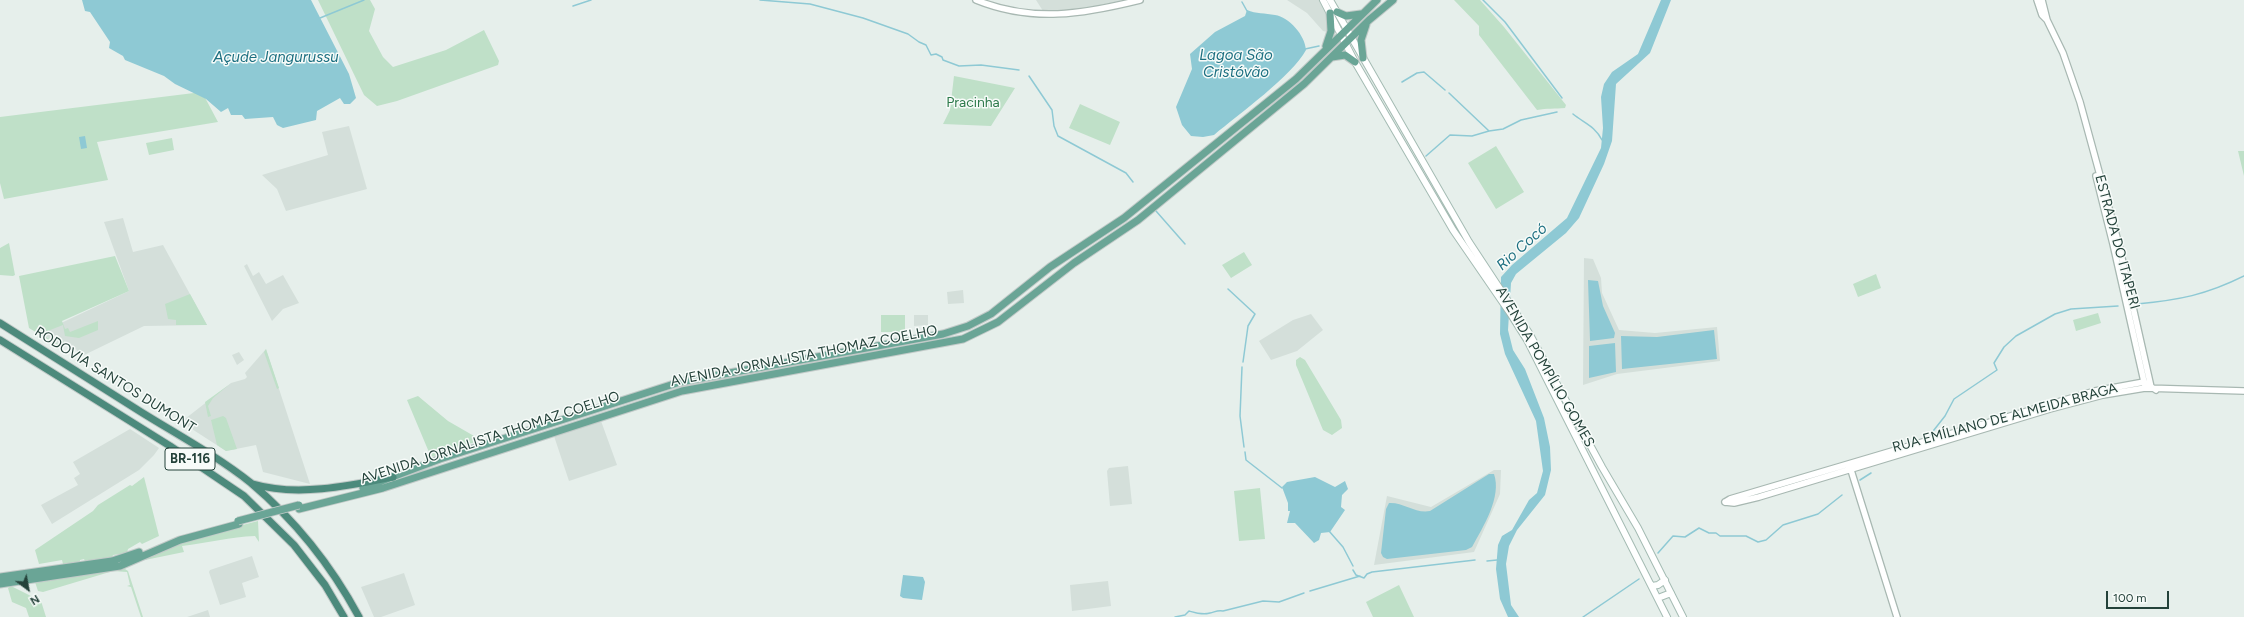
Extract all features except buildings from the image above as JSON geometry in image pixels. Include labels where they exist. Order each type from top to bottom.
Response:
[{"type":"highway","name":"RODOVIA SANTOS DUMONT","points":[[0,323],[212,455],[250,483],[295,526],[312,545],[341,586],[359,617]]},
{"type":"highway","name":"RODOVIA SANTOS DUMONT","points":[[0,340],[170,446],[244,496],[294,545],[325,585],[344,617]]},
{"type":"highway","points":[[250,483],[266,488],[289,490],[357,484],[393,478]]},
{"type":"main road","points":[[1323,0],[1334,13],[1344,31]]},
{"type":"main road","points":[[1326,49],[1334,13],[1330,0]]},
{"type":"main road","name":"AVENIDA JORNALISTA THOMAZ COELHO","points":[[299,507],[363,488],[393,478],[440,459],[680,382],[943,334],[968,326],[996,311],[1045,271],[1124,218],[1296,79],[1377,0]]},
{"type":"main road","name":"AVENIDA JORNALISTA THOMAZ COELHO","points":[[0,577],[112,561],[130,556],[180,536],[383,488],[682,391],[963,339],[998,322],[1062,272],[1138,220],[1304,84],[1368,20],[1393,0]]},
{"type":"main road","points":[[1334,13],[1343,16],[1361,14]]},
{"type":"main road","points":[[1363,58],[1361,40],[1368,20]]},
{"type":"main road","name":"AVENIDA POMPÍLIO GOMES","points":[[1344,31],[1352,37],[1490,279]]},
{"type":"main road","name":"AVENIDA POMPÍLIO GOMES","points":[[1344,31],[1346,43],[1355,62],[1453,230],[1512,310],[1638,528],[1683,617]]},
{"type":"main road","points":[[1332,57],[1345,55],[1355,62]]},
{"type":"main road","points":[[1232,131],[1238,138]]},
{"type":"main road","points":[[1223,138],[1229,146]]},
{"type":"main road","points":[[1057,263],[1062,272]]},
{"type":"main road","points":[[1045,271],[1052,280]]},
{"type":"main road","name":"AVENIDA POMPÍLIO GOMES","points":[[1512,310],[1667,617]]},
{"type":"main road","points":[[830,355],[831,364]]},
{"type":"main road","points":[[680,382],[682,391]]},
{"type":"main road","points":[[644,394],[646,402]]},
{"type":"main road","name":"AVENIDA JORNALISTA THOMAZ COELHO","points":[[0,584],[120,566],[180,540],[238,522]]},
{"type":"main road","points":[[1652,586],[1658,585],[1665,580]]},
{"type":"main road","points":[[1658,598],[1671,593]]},
{"type":"street","points":[[976,0],[986,1],[1001,8],[1034,14],[1055,15],[1088,12],[1140,0]]},
{"type":"street","name":"ESTRADA DO ITAPERI","points":[[2037,0],[2042,15],[2047,20]]},
{"type":"street","name":"ESTRADA DO ITAPERI","points":[[2042,0],[2047,20],[2065,58],[2077,96],[2119,245],[2153,388]]},
{"type":"street","name":"ESTRADA DO ITAPERI","points":[[2077,96],[2077,103],[2113,244],[2145,385]]},
{"type":"street","points":[[2145,385],[2153,388],[2244,391]]},
{"type":"street","name":"RUA EMÍLIANO DE ALMEIDA BRAGA","points":[[1850,466],[1730,499],[1725,502],[1739,502],[1850,466],[2095,391],[2145,385]]},
{"type":"street","points":[[1850,466],[1897,617]]},
{"type":"shaded area","points":[[1036,0],[1125,0],[1063,13],[1043,11]]},
{"type":"shaded area","points":[[1287,0],[1320,0],[1327,13],[1327,32],[1323,31],[1307,13]]},
{"type":"shaded area","points":[[349,126],[367,189],[286,211],[277,189],[262,175],[328,155],[322,132]]},
{"type":"shaded area","points":[[123,218],[133,252],[163,245],[207,325],[144,326],[80,357],[76,349],[64,341],[58,344],[40,333],[129,291],[104,222]]},
{"type":"shaded area","points":[[1584,258],[1593,259],[1601,278],[1602,293],[1619,330],[1655,333],[1717,327],[1720,361],[1617,374],[1583,385]]},
{"type":"shaded area","points":[[247,264],[253,276],[259,272],[266,284],[283,275],[299,303],[283,309],[272,321],[244,266]]},
{"type":"shaded area","points":[[963,290],[964,303],[948,304],[947,292]]},
{"type":"shaded area","points":[[1311,314],[1323,330],[1297,351],[1271,360],[1259,341],[1293,320]]},
{"type":"shaded area","points":[[914,315],[928,315],[928,325],[914,326]]},
{"type":"shaded area","points":[[266,349],[310,484],[263,472],[256,445],[226,451],[181,422],[231,383],[245,379],[247,377],[245,373]]},
{"type":"shaded area","points":[[239,352],[244,360],[237,365],[232,355]]},
{"type":"shaded area","points":[[601,421],[617,465],[569,481],[554,436]]},
{"type":"shaded area","points":[[130,429],[159,448],[154,455],[139,470],[52,524],[41,505],[78,485],[74,478],[80,474],[73,462]]},
{"type":"shaded area","points":[[1128,466],[1132,504],[1110,506],[1107,471],[1109,468]]},
{"type":"shaded area","points":[[1494,470],[1501,470],[1500,494],[1474,552],[1374,565],[1387,496],[1431,507]]},
{"type":"shaded area","points":[[252,556],[259,577],[242,583],[246,597],[220,605],[209,572],[210,570]]},
{"type":"shaded area","points":[[404,573],[415,605],[381,617],[374,617],[361,587]]},
{"type":"shaded area","points":[[1108,581],[1111,606],[1072,611],[1070,585]]},
{"type":"shaded area","points":[[208,610],[210,617],[187,617]]},
{"type":"green space","points":[[318,0],[370,0],[375,9],[369,31],[383,57],[393,67],[446,50],[484,30],[499,61],[498,65],[397,101],[377,106],[364,95]]},
{"type":"green space","points":[[1454,0],[1480,0],[1504,27],[1566,105],[1565,108],[1537,110],[1479,35],[1479,26]]},
{"type":"green space","name":"Pracinha","points":[[954,76],[1015,88],[991,126],[943,124],[950,110]]},
{"type":"green space","points":[[202,92],[218,122],[97,142],[108,180],[4,199],[0,183],[0,117]]},
{"type":"green space","points":[[1080,104],[1120,122],[1110,145],[1069,128]]},
{"type":"green space","points":[[172,138],[174,150],[149,155],[146,143]]},
{"type":"green space","points":[[1496,146],[1524,192],[1496,209],[1468,163]]},
{"type":"green space","points":[[2238,151],[2244,151],[2244,176]]},
{"type":"green space","points":[[9,243],[15,275],[0,275],[0,248]]},
{"type":"green space","points":[[1244,252],[1252,265],[1231,278],[1222,265]]},
{"type":"green space","points":[[115,256],[129,291],[62,321],[65,329],[68,328],[70,332],[98,321],[98,330],[79,338],[65,336],[63,325],[45,332],[43,335],[58,344],[63,341],[67,344],[57,345],[29,328],[19,276]]},
{"type":"green space","points":[[1876,274],[1881,288],[1858,297],[1853,284]]},
{"type":"green space","points":[[190,294],[207,325],[176,325],[176,320],[168,319],[165,304]]},
{"type":"green space","points":[[2098,313],[2101,323],[2076,331],[2073,320]]},
{"type":"green space","points":[[881,315],[905,315],[905,332],[881,332]]},
{"type":"green space","points":[[266,349],[279,388],[277,389],[264,352]]},
{"type":"green space","points":[[1300,357],[1305,360],[1341,420],[1342,428],[1332,435],[1323,430],[1296,365],[1296,360]]},
{"type":"green space","points":[[230,384],[213,398],[208,406],[211,416],[208,417],[205,402]]},
{"type":"green space","points":[[418,396],[448,421],[481,440],[431,457],[407,400]]},
{"type":"green space","points":[[223,416],[226,418],[237,449],[226,451],[217,445],[211,420]]},
{"type":"green space","points":[[144,477],[159,536],[142,544],[140,542],[128,549],[127,553],[113,555],[112,558],[85,561],[84,559],[80,560],[80,562],[63,564],[62,560],[39,564],[35,550],[93,511],[98,505],[130,485],[132,486]]},
{"type":"green space","points":[[1260,488],[1265,539],[1239,541],[1234,491]]},
{"type":"green space","points":[[258,521],[259,542],[255,536],[182,546],[184,552],[145,560],[150,555],[208,534]]},
{"type":"green space","points":[[125,569],[128,571],[143,617],[141,617],[131,587],[127,586],[130,585],[127,572],[113,571],[43,592],[38,591],[35,582]]},
{"type":"green space","points":[[1399,585],[1414,617],[1373,617],[1366,602]]},
{"type":"green space","points":[[11,586],[41,601],[46,617],[29,617],[26,608],[12,602],[8,588]]},
{"type":"water","name":"Açude Jangurussu","points":[[82,0],[311,0],[349,74],[356,98],[350,104],[344,104],[340,98],[317,111],[316,120],[283,128],[277,125],[273,117],[245,119],[242,115],[231,115],[228,108],[221,112],[206,99],[175,84],[164,76],[125,60],[123,56],[109,48],[110,42],[90,12],[85,11]]},
{"type":"water","name":"Rio Cocó","points":[[1661,0],[1671,0],[1650,53],[1616,84],[1612,141],[1604,164],[1579,218],[1566,233],[1516,274],[1511,283],[1508,330],[1513,350],[1525,369],[1544,418],[1550,447],[1551,470],[1545,495],[1517,530],[1509,546],[1506,564],[1511,605],[1519,617],[1508,617],[1500,599],[1496,569],[1498,545],[1502,536],[1512,530],[1529,500],[1537,493],[1543,471],[1536,421],[1505,354],[1500,334],[1501,277],[1512,265],[1567,218],[1601,148],[1603,128],[1601,97],[1604,84],[1612,72],[1638,54]]},
{"type":"water","name":"Lagoa São Cristóvão","points":[[1247,10],[1280,16],[1286,19],[1303,38],[1306,50],[1299,60],[1277,83],[1214,135],[1203,137],[1191,136],[1182,125],[1176,107],[1192,69],[1190,54],[1215,32],[1245,16]]},
{"type":"water","points":[[85,136],[87,148],[81,149],[79,137]]},
{"type":"water","points":[[1588,280],[1598,281],[1603,306],[1615,333],[1614,338],[1590,341]]},
{"type":"water","points":[[1714,330],[1717,359],[1622,369],[1621,336],[1657,337]]},
{"type":"water","points":[[1615,343],[1616,372],[1589,378],[1589,346]]},
{"type":"water","points":[[1489,474],[1494,474],[1496,483],[1493,502],[1486,521],[1472,547],[1466,550],[1387,559],[1383,557],[1381,553],[1386,509],[1389,503],[1399,504],[1420,511],[1430,511]]},
{"type":"water","points":[[1315,477],[1335,487],[1345,481],[1348,489],[1342,495],[1341,507],[1345,510],[1330,532],[1321,533],[1319,540],[1314,543],[1295,523],[1287,523],[1290,511],[1288,511],[1288,503],[1282,487],[1287,482]]},
{"type":"water","points":[[903,575],[923,577],[925,582],[922,600],[903,598],[900,596]]},
{"type":"waterway","points":[[320,18],[364,0]]},
{"type":"waterway","points":[[573,6],[591,0]]},
{"type":"waterway","points":[[760,0],[810,4],[863,18],[908,34],[926,45],[931,55],[936,54],[942,57],[943,60],[959,66],[981,65],[1019,70]]},
{"type":"waterway","points":[[1483,0],[1505,22],[1562,98]]},
{"type":"waterway","points":[[1242,2],[1247,11]]},
{"type":"waterway","points":[[1305,49],[1319,46]]},
{"type":"waterway","points":[[1402,82],[1417,73],[1424,72],[1445,90]]},
{"type":"waterway","points":[[1029,76],[1052,110],[1054,126],[1058,136],[1126,173],[1133,182]]},
{"type":"waterway","points":[[1449,93],[1489,131],[1503,129],[1521,120],[1557,112]]},
{"type":"waterway","points":[[1573,114],[1593,128],[1602,140]]},
{"type":"waterway","points":[[1426,156],[1450,135],[1472,136],[1489,131]]},
{"type":"waterway","points":[[1156,211],[1185,244]]},
{"type":"waterway","points":[[2137,304],[2166,301],[2192,296],[2217,288],[2244,276]]},
{"type":"waterway","points":[[1228,289],[1255,314],[1248,326],[1243,362]]},
{"type":"waterway","points":[[1930,435],[1945,416],[1954,399],[1997,370],[1994,363],[2004,347],[2016,336],[2055,314],[2071,309],[2118,306]]},
{"type":"waterway","points":[[1242,367],[1240,416],[1244,447]]},
{"type":"waterway","points":[[1245,452],[1246,460],[1282,488]]},
{"type":"waterway","points":[[1860,480],[1871,473]]},
{"type":"waterway","points":[[1658,553],[1673,536],[1685,537],[1699,528],[1709,533],[1716,533],[1720,536],[1746,536],[1758,542],[1766,540],[1783,525],[1818,514],[1842,495]]},
{"type":"waterway","points":[[1329,531],[1343,547],[1353,566]]},
{"type":"waterway","points":[[1353,570],[1356,575],[1364,578],[1367,574],[1372,572],[1475,560]]},
{"type":"waterway","points":[[1487,561],[1497,560]]},
{"type":"waterway","points":[[1310,591],[1360,576]]},
{"type":"waterway","points":[[1583,617],[1639,579]]},
{"type":"waterway","points":[[1175,617],[1185,615],[1189,611],[1199,614],[1207,614],[1263,601],[1279,602],[1304,593]]}]
